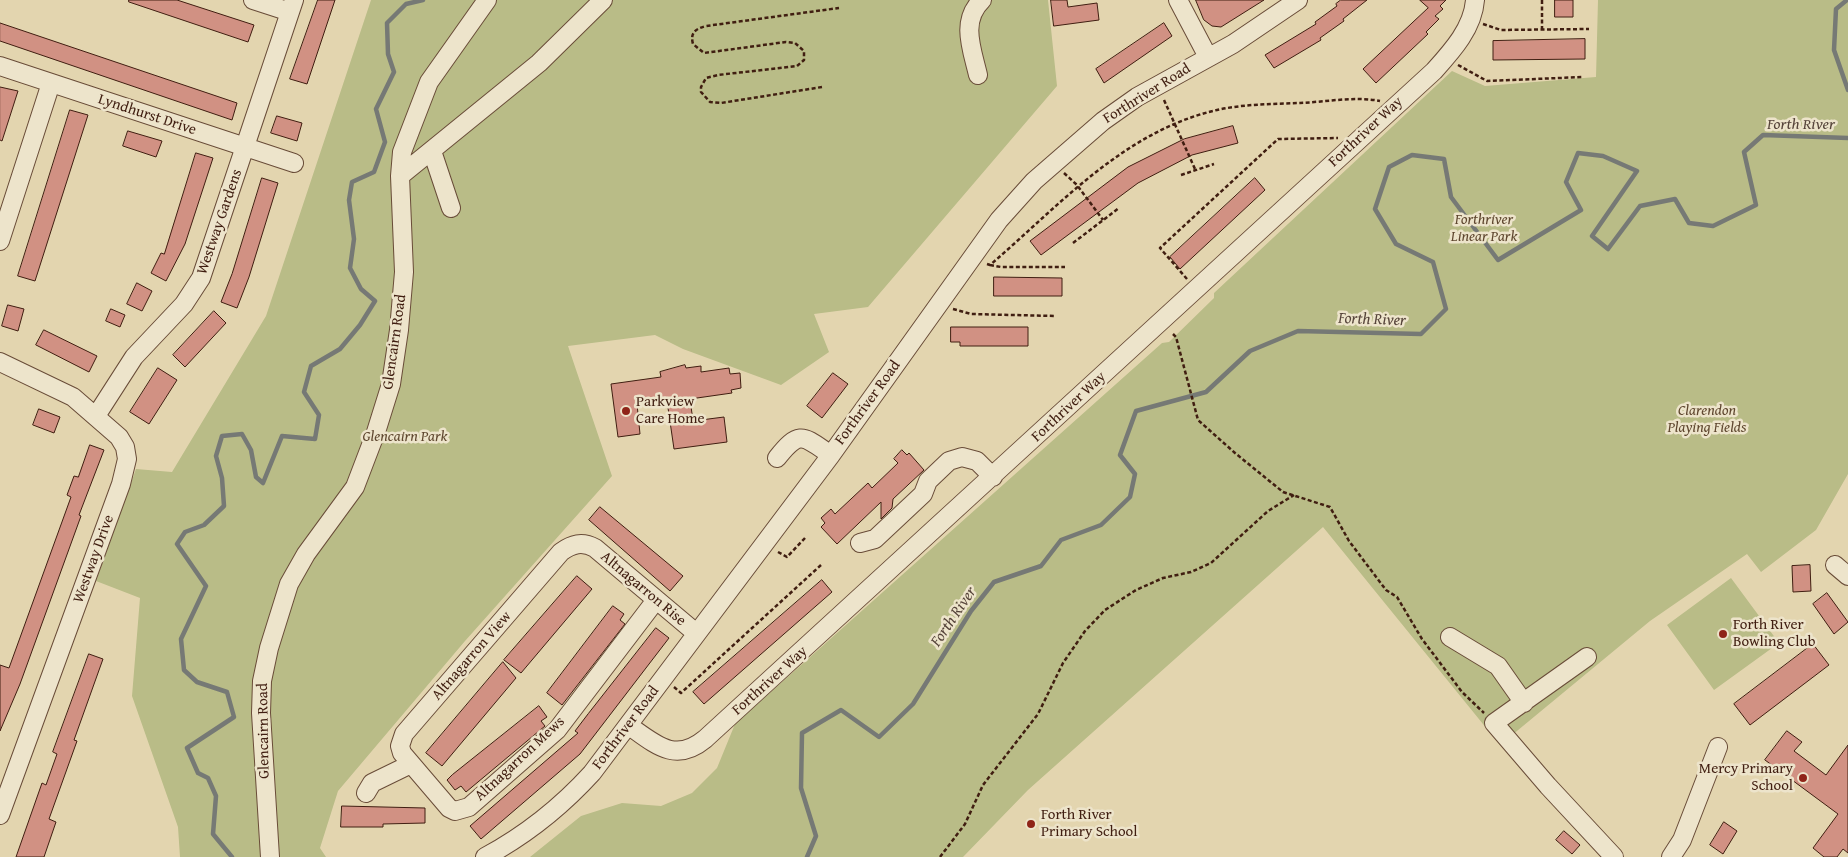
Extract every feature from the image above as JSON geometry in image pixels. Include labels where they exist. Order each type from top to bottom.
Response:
[{"type":"street","points":[[253,0],[292,6]]},
{"type":"street","name":"Glencairn Road","points":[[270,857],[261,713],[262,681],[278,613],[289,584],[306,554],[355,487],[391,384],[404,272],[400,176],[402,152],[430,82],[488,0]]},
{"type":"street","points":[[400,176],[539,63],[603,0]]},
{"type":"street","points":[[978,75],[968,26],[974,8],[982,0]]},
{"type":"street","points":[[1178,0],[1208,57]]},
{"type":"street","name":"Forthriver Road","points":[[485,857],[536,826],[571,796],[663,679],[831,454],[999,220],[1038,177],[1103,121],[1157,85],[1260,27],[1298,0]]},
{"type":"street","name":"Forthriver Way","points":[[628,725],[670,751],[680,752],[696,746],[993,477],[1446,58],[1470,20],[1475,0]]},
{"type":"street","name":"Westway Gardens","points":[[96,416],[134,357],[194,291],[208,261],[292,6]]},
{"type":"street","name":"Lyndhurst Drive","points":[[0,66],[294,163]]},
{"type":"street","points":[[0,241],[51,83]]},
{"type":"street","points":[[432,151],[451,208]]},
{"type":"street","name":"Westway Drive","points":[[0,362],[73,397],[96,416],[123,443],[127,453],[127,466],[0,815]]},
{"type":"street","points":[[778,458],[794,440],[800,438],[806,438],[831,454]]},
{"type":"street","points":[[860,543],[875,539],[923,494],[928,481],[949,461],[962,457],[978,461],[993,477]]},
{"type":"street","name":"Altnagarron Rise","points":[[561,552],[574,545],[588,545],[696,633]]},
{"type":"street","name":"Altnagarron View","points":[[410,764],[400,746],[404,734],[561,552]]},
{"type":"street","name":"Altnagarron Mews","points":[[410,764],[449,808],[455,811],[469,807],[557,730],[656,600]]},
{"type":"street","points":[[1450,637],[1498,666],[1524,704]]},
{"type":"street","points":[[1587,657],[1524,704],[1494,723],[1548,786],[1614,857]]},
{"type":"street","points":[[1670,857],[1682,840],[1718,747]]},
{"type":"street","points":[[366,793],[372,783],[410,764]]},
{"type":"path","points":[[1542,0],[1542,30]]},
{"type":"path","points":[[822,87],[721,103],[710,102],[701,92],[706,78],[797,66],[804,60],[804,50],[795,43],[786,42],[704,53],[696,48],[692,39],[695,30],[706,26],[839,8]]},
{"type":"path","points":[[1470,20],[1501,30],[1589,30]]},
{"type":"path","points":[[1446,58],[1487,81],[1583,77]]},
{"type":"path","points":[[1157,85],[1177,124],[1195,169]]},
{"type":"path","points":[[990,265],[1077,185],[1137,143],[1177,124],[1216,110],[1252,104],[1374,100],[1396,104]]},
{"type":"path","points":[[1197,289],[1160,248],[1180,229],[1278,139],[1338,138],[1353,144]]},
{"type":"path","points":[[1181,175],[1214,164]]},
{"type":"path","points":[[1077,185],[1103,220]]},
{"type":"path","points":[[1073,243],[1119,208]]},
{"type":"path","points":[[970,260],[1001,267],[1065,267]]},
{"type":"path","points":[[937,305],[971,314],[1056,316]]},
{"type":"path","points":[[1173,334],[1176,337],[1198,420],[1276,486],[1294,495],[1330,507],[1349,541],[1386,590],[1397,597],[1422,639],[1456,684],[1494,723]]},
{"type":"path","points":[[940,857],[965,824],[983,785],[1038,714],[1063,663],[1085,631],[1105,610],[1136,590],[1163,578],[1191,572],[1211,563],[1268,511],[1294,495]]},
{"type":"path","points":[[764,544],[787,558],[805,538]]},
{"type":"path","points":[[663,679],[682,693],[821,565]]},
{"type":"green space","name":"Glencairn Park","points":[[371,0],[1048,0],[1057,86],[868,307],[814,314],[829,352],[781,385],[683,349],[655,335],[568,346],[612,476],[465,641],[338,791],[320,848],[326,857],[180,857],[178,827],[132,696],[140,598],[96,581],[136,469],[172,472],[266,316]]},
{"type":"green space","name":"Forthriver Linear Park","points":[[1598,0],[1848,0],[1848,474],[1816,530],[1761,572],[1747,554],[1650,621],[1500,745],[1323,527],[1028,790],[963,857],[530,857],[581,816],[622,803],[661,806],[692,793],[717,768],[735,724],[1162,343],[1169,342],[1214,298],[1214,293],[1452,71],[1485,86],[1596,77]]},
{"type":"green space","name":"Forth River Bowling Club","points":[[1731,578],[1779,643],[1714,690],[1667,625]]},
{"type":"building","points":[[129,0],[177,0],[254,25],[248,42],[129,2]]},
{"type":"building","points":[[318,0],[335,0],[307,84],[290,79]]},
{"type":"building","points":[[1051,0],[1067,0],[1068,7],[1097,3],[1099,20],[1054,26]]},
{"type":"building","points":[[1196,0],[1264,0],[1221,27],[1212,26],[1204,20]]},
{"type":"building","points":[[1341,0],[1367,0],[1343,19],[1344,21],[1320,38],[1321,40],[1274,68],[1265,55],[1316,24],[1315,22],[1337,6],[1336,4]]},
{"type":"building","points":[[1420,0],[1446,0],[1440,6],[1443,9],[1435,16],[1439,19],[1426,32],[1428,34],[1376,83],[1363,69],[1428,8]]},
{"type":"building","points":[[1555,0],[1573,0],[1573,17],[1555,17]]},
{"type":"building","points":[[0,23],[237,103],[232,120],[0,41]]},
{"type":"building","points":[[1164,23],[1172,36],[1104,83],[1096,69]]},
{"type":"building","points":[[1585,39],[1585,59],[1493,60],[1493,41]]},
{"type":"building","points":[[0,87],[18,91],[2,141],[0,140]]},
{"type":"building","points":[[70,110],[88,115],[35,281],[18,276]]},
{"type":"building","points":[[277,116],[302,123],[297,141],[271,133]]},
{"type":"building","points":[[1233,126],[1238,143],[1192,155],[1138,183],[1041,255],[1030,241],[1128,167],[1184,139]]},
{"type":"building","points":[[128,131],[162,141],[156,157],[123,146]]},
{"type":"building","points":[[196,153],[213,158],[185,244],[166,281],[151,273],[161,253],[164,254]]},
{"type":"building","points":[[262,178],[278,183],[249,277],[237,308],[221,302],[232,274]]},
{"type":"building","points":[[1255,178],[1265,190],[1180,269],[1170,257]]},
{"type":"building","points":[[994,277],[1062,278],[1062,296],[994,296]]},
{"type":"building","points":[[137,283],[152,291],[142,311],[127,304]]},
{"type":"building","points":[[8,305],[24,309],[18,331],[2,326]]},
{"type":"building","points":[[111,309],[125,315],[120,327],[106,321]]},
{"type":"building","points":[[214,311],[226,323],[185,367],[173,355]]},
{"type":"building","points":[[951,327],[1028,327],[1028,346],[960,346],[960,342],[951,342]]},
{"type":"building","points":[[44,330],[97,356],[89,372],[36,345]]},
{"type":"building","name":"Parkview Care Home","points":[[685,365],[686,368],[701,366],[701,372],[729,368],[730,374],[740,373],[741,388],[731,390],[732,393],[690,399],[693,421],[724,417],[727,442],[674,449],[667,401],[637,404],[640,434],[618,437],[611,384],[661,377],[660,372]]},
{"type":"building","points":[[158,368],[177,380],[149,424],[130,412]]},
{"type":"building","points":[[833,373],[848,384],[822,418],[807,406]]},
{"type":"building","points":[[39,409],[60,417],[54,433],[33,425]]},
{"type":"building","points":[[90,445],[104,450],[79,515],[81,516],[20,684],[0,731],[0,665],[9,668],[71,497],[67,495],[74,476],[78,477]]},
{"type":"building","points":[[902,450],[907,455],[909,453],[924,470],[893,499],[892,508],[881,519],[881,502],[837,544],[821,527],[825,523],[821,518],[831,509],[835,514],[868,483],[872,488],[898,463],[894,459]]},
{"type":"building","points":[[600,507],[683,576],[670,591],[589,520]]},
{"type":"building","points":[[1810,565],[1811,591],[1793,592],[1792,566]]},
{"type":"building","points":[[577,576],[592,589],[521,673],[504,660]]},
{"type":"building","points":[[822,580],[832,592],[704,704],[693,692]]},
{"type":"building","points":[[1827,593],[1848,622],[1834,634],[1813,604]]},
{"type":"building","points":[[613,606],[624,614],[620,620],[625,624],[562,705],[547,693]]},
{"type":"building","points":[[656,628],[669,638],[580,754],[481,839],[470,826],[578,733],[575,731]]},
{"type":"building","points":[[1813,644],[1829,665],[1750,725],[1734,704]]},
{"type":"building","points":[[89,654],[103,659],[74,740],[77,741],[49,819],[56,822],[44,857],[16,857],[42,783],[46,785],[57,754],[53,752]]},
{"type":"building","points":[[503,662],[516,678],[442,766],[426,753]]},
{"type":"building","points":[[539,706],[547,717],[541,721],[545,726],[466,792],[461,786],[455,790],[447,780],[452,775]]},
{"type":"building","points":[[1787,731],[1802,742],[1794,751],[1826,775],[1848,745],[1848,853],[1843,849],[1837,857],[1824,857],[1813,848],[1838,814],[1765,760]]},
{"type":"building","points":[[342,806],[425,808],[425,823],[383,824],[383,827],[341,827]]},
{"type":"building","points":[[1724,822],[1737,831],[1723,854],[1710,845]]},
{"type":"building","points":[[1564,831],[1580,845],[1572,854],[1556,840]]},
{"type":"waterway","points":[[232,857],[213,834],[216,796],[208,778],[198,773],[187,748],[234,717],[227,692],[197,682],[184,670],[181,639],[206,586],[177,544],[185,532],[204,525],[224,506],[222,478],[216,456],[222,436],[242,434],[251,450],[256,477],[263,483],[282,436],[315,439],[319,415],[304,392],[311,366],[340,349],[360,325],[375,301],[361,289],[350,268],[354,239],[349,200],[352,182],[374,172],[385,142],[376,109],[394,72],[388,54],[387,23],[406,4],[423,0]]},
{"type":"waterway","name":"Forth River","points":[[1847,0],[1836,9],[1834,50],[1848,90]]},
{"type":"waterway","name":"Forth River","points":[[807,857],[816,836],[801,788],[802,733],[841,710],[879,737],[913,704],[971,611],[994,582],[1041,566],[1061,540],[1101,525],[1130,497],[1135,474],[1120,455],[1136,411],[1206,392],[1250,351],[1298,331],[1421,334],[1446,309],[1433,262],[1396,244],[1375,209],[1389,167],[1412,155],[1444,159],[1451,197],[1498,260],[1581,210],[1566,182],[1578,153],[1603,156],[1637,171],[1592,236],[1608,249],[1640,206],[1675,199],[1689,223],[1713,226],[1756,205],[1744,152],[1763,135],[1848,138]]},
{"type":"place","name":"Parkview Care Home","points":[[626,411]]},
{"type":"place","name":"Forth River Bowling Club","points":[[1723,634]]},
{"type":"place","name":"Mercy Primary School","points":[[1803,778]]},
{"type":"place","name":"Forth River Primary School","points":[[1031,824]]},
{"type":"park label","name":"Clarendon Playing Fields","points":[[1707,420]]}]
